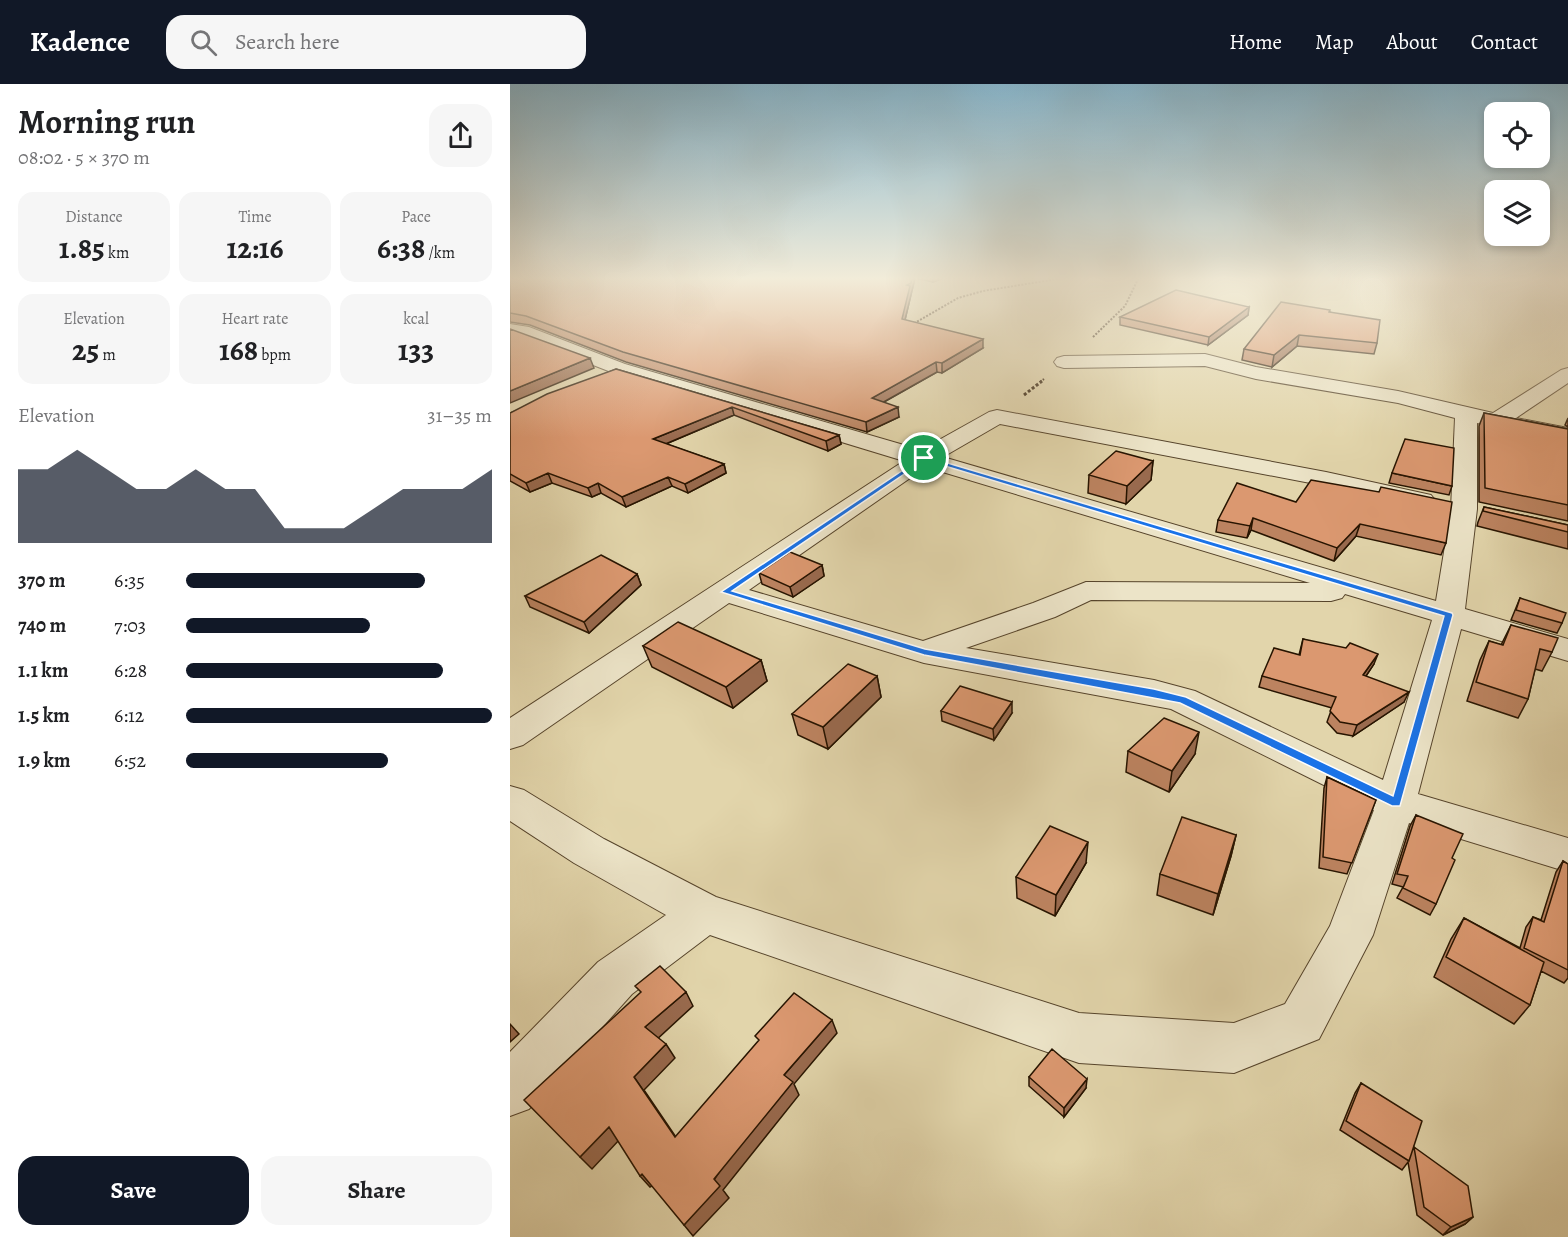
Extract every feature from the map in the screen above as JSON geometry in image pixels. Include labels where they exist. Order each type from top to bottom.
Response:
[{"type":"street","points":[[522,331],[618,368],[1568,650]]},
{"type":"street","points":[[1064,362],[1205,360],[1256,373],[1398,397],[1568,435]]},
{"type":"street","points":[[586,380],[618,368]]},
{"type":"street","points":[[1497,420],[1568,374]]},
{"type":"street","points":[[510,801],[589,850],[704,913],[1079,1038],[1234,1048],[1302,1022],[1350,935],[1396,803],[1449,615],[1475,512],[1466,414]]},
{"type":"street","points":[[510,736],[924,458],[997,417],[1326,479],[1475,512]]},
{"type":"street","points":[[924,652],[1044,610],[1086,591],[1372,592]]},
{"type":"street","points":[[725,592],[924,652],[1154,692],[1183,700],[1396,803],[1568,855]]},
{"type":"street","points":[[510,1090],[615,978],[704,913]]},
{"type":"building","points":[[510,331],[590,358],[510,391]]},
{"type":"building","points":[[566,331],[950,331],[983,339],[942,363],[936,362],[872,398],[898,407],[866,422],[623,352]]},
{"type":"building","points":[[1181,331],[1217,331],[1209,337]]},
{"type":"building","points":[[1258,331],[1379,331],[1377,343],[1299,335],[1274,355],[1244,349]]},
{"type":"building","points":[[616,369],[839,435],[826,441],[732,407],[653,439],[724,464],[685,484],[668,477],[622,497],[598,483],[588,488],[548,473],[526,483],[510,474],[510,413],[547,394]]},
{"type":"building","points":[[1484,413],[1568,429],[1568,505],[1485,488]]},
{"type":"building","points":[[1405,439],[1454,448],[1452,486],[1392,473]]},
{"type":"building","points":[[1116,451],[1153,461],[1127,486],[1089,475]]},
{"type":"building","points":[[1311,480],[1379,492],[1381,487],[1452,502],[1446,543],[1360,524],[1337,548],[1253,518],[1250,526],[1218,520],[1237,483],[1296,502]]},
{"type":"building","points":[[1484,507],[1568,525],[1568,532],[1483,511]]},
{"type":"building","points":[[790,552],[822,565],[790,587],[759,573]]},
{"type":"building","points":[[601,555],[637,574],[584,622],[525,596]]},
{"type":"building","points":[[1520,598],[1566,613],[1562,623],[1516,610]]},
{"type":"building","points":[[678,622],[761,660],[726,687],[643,646]]},
{"type":"building","points":[[1511,625],[1558,638],[1552,652],[1540,649],[1528,699],[1476,682],[1489,641],[1503,645]]},
{"type":"building","points":[[1303,639],[1346,648],[1350,643],[1378,654],[1363,675],[1409,692],[1357,725],[1340,722],[1330,711],[1336,697],[1262,676],[1274,648],[1300,655]]},
{"type":"building","points":[[848,664],[877,676],[823,727],[792,714]]},
{"type":"building","points":[[960,686],[1012,702],[993,729],[941,711]]},
{"type":"building","points":[[1164,718],[1199,732],[1172,771],[1128,751]]},
{"type":"building","points":[[1327,777],[1376,800],[1352,863],[1323,857]]},
{"type":"building","points":[[1416,815],[1463,834],[1452,858],[1455,860],[1436,904],[1403,888],[1408,876],[1397,874]]},
{"type":"building","points":[[1182,817],[1236,835],[1218,894],[1160,874]]},
{"type":"building","points":[[1050,826],[1088,842],[1056,895],[1016,877]]},
{"type":"building","points":[[1563,861],[1568,864],[1568,970],[1524,948],[1533,917],[1544,922]]},
{"type":"building","points":[[1464,918],[1544,962],[1530,1005],[1446,957]]},
{"type":"building","points":[[660,966],[686,992],[645,1027],[666,1044],[634,1077],[675,1137],[759,1040],[755,1036],[794,993],[832,1020],[784,1075],[793,1082],[714,1179],[720,1186],[684,1225],[642,1174],[640,1176],[609,1127],[580,1157],[524,1100],[641,992],[635,986]]},
{"type":"building","points":[[1052,1049],[1087,1079],[1064,1108],[1029,1077]]},
{"type":"building","points":[[1361,1083],[1422,1121],[1409,1161],[1346,1121]]},
{"type":"building","points":[[1414,1147],[1468,1186],[1473,1217],[1451,1227],[1424,1207]]},
{"type":"route","points":[[924,458],[1449,615],[1396,803],[1183,700],[1154,692],[924,652],[725,592],[924,458]]}]
